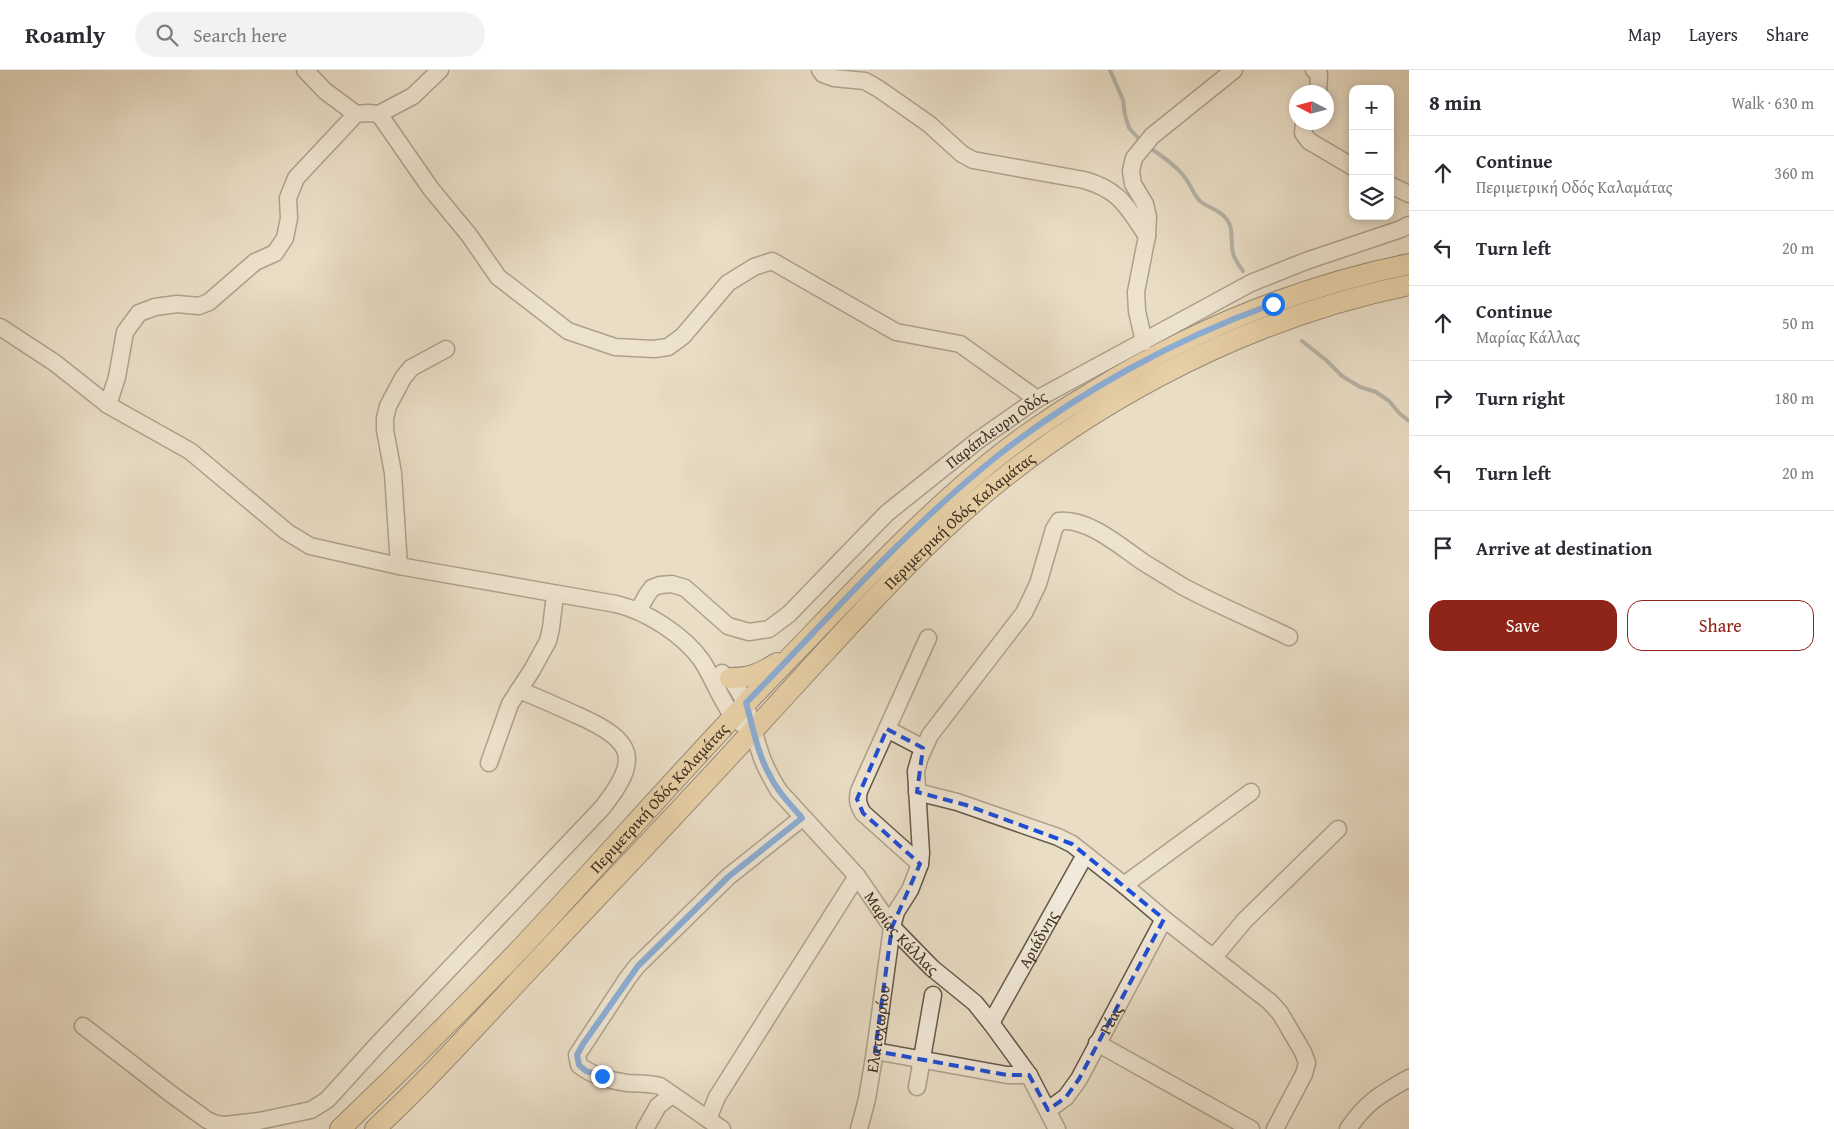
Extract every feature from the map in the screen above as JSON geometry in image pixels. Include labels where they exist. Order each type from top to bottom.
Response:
[{"type":"main road","name":"Περιμετρική Οδός Καλαμάτας","points":[[340,1129],[428,1044],[523,946],[739,710],[869,575],[932,512],[996,458],[1052,417],[1120,375],[1169,348],[1237,317],[1308,291],[1373,272],[1409,264]]},
{"type":"main road","name":"Περιμετρική Οδός Καλαμάτας","points":[[374,1129],[443,1061],[753,732],[884,589],[928,545],[1006,476],[1055,439],[1130,392],[1179,366],[1244,336],[1315,310],[1380,291],[1409,285]]},
{"type":"main road","points":[[730,678],[749,677],[763,672],[808,639]]},
{"type":"street","points":[[305,70],[325,91],[356,114],[379,114],[413,96],[440,70]]},
{"type":"street","points":[[820,70],[823,74],[834,78],[865,81],[879,88],[929,124],[962,154],[973,160],[1100,184],[1112,191],[1124,202],[1147,236]]},
{"type":"street","points":[[1144,342],[1137,311],[1136,292],[1147,236],[1148,217],[1145,204],[1133,184],[1131,171],[1134,158],[1152,136],[1234,70]]},
{"type":"street","points":[[1314,70],[1320,74],[1319,85]]},
{"type":"street","points":[[108,405],[117,377],[125,332],[139,313],[154,307],[177,304],[198,306],[209,302],[255,262],[275,253],[285,238],[289,218],[288,198],[296,178],[356,114]]},
{"type":"street","points":[[379,114],[431,189],[470,235],[498,278],[568,330],[615,347],[654,349],[668,347],[683,336],[728,283],[754,266],[772,262],[896,332],[960,344],[1037,399]]},
{"type":"street","points":[[1303,130],[1303,133],[1309,141],[1349,165]]},
{"type":"street","points":[[1394,187],[1409,194]]},
{"type":"street","name":"Παράπλευρη Οδός","points":[[638,611],[652,588],[672,584],[685,588],[728,626],[749,632],[769,629],[789,614],[887,512],[977,441],[1037,399],[1251,283],[1306,260],[1409,225]]},
{"type":"street","points":[[0,327],[55,363],[108,405],[190,451],[298,540],[310,546],[399,566],[616,604],[638,611],[680,639],[701,660],[739,710]]},
{"type":"street","points":[[399,566],[393,473],[385,430],[386,412],[403,378],[411,368],[446,349]]},
{"type":"street","points":[[920,864],[916,771],[923,748],[934,730],[1024,613],[1038,584],[1054,529],[1059,521],[1068,520],[1076,522],[1102,534],[1183,586],[1289,637]]},
{"type":"street","points":[[489,763],[510,704],[548,641],[555,594]]},
{"type":"street","points":[[920,864],[863,813],[858,799],[859,792],[928,638]]},
{"type":"street","points":[[701,660],[730,678],[739,710]]},
{"type":"street","points":[[83,1026],[171,1094],[207,1120],[216,1124],[225,1125],[259,1121],[300,1113],[311,1110],[327,1100],[602,808],[623,778],[626,771],[625,747],[616,736],[596,724],[519,690]]},
{"type":"street","name":"Μαρίας Κάλλας","points":[[739,710],[753,732],[769,775],[779,791],[857,876],[892,927],[932,968],[975,1003],[992,1022],[1029,1075],[1057,1129]]},
{"type":"street","points":[[888,729],[923,748]]},
{"type":"street","points":[[917,792],[957,802],[1058,837],[1072,844],[1124,884],[1164,920],[1274,1005],[1306,1058],[1304,1074],[1275,1129]]},
{"type":"street","points":[[1124,884],[1251,792]]},
{"type":"street","points":[[722,1129],[660,1086],[648,1083],[618,1082],[586,1071],[579,1065],[577,1055],[610,1004],[638,966],[728,877],[802,818]]},
{"type":"street","points":[[1214,957],[1245,920],[1338,829]]},
{"type":"street","name":"Αριάδνης","points":[[992,1022],[1085,854]]},
{"type":"street","name":"Ελατοχωρίου","points":[[859,1129],[867,1098],[875,1051],[892,927],[896,912],[910,890],[920,864]]},
{"type":"street","points":[[708,1119],[717,1098],[857,876]]},
{"type":"street","name":"Ρέας","points":[[1048,1110],[1073,1088],[1164,920]]},
{"type":"street","points":[[917,1087],[933,995]]},
{"type":"street","points":[[1097,1043],[1251,1129]]},
{"type":"street","points":[[875,1051],[1007,1075],[1029,1075]]},
{"type":"street","points":[[1348,1129],[1360,1112],[1381,1094],[1409,1078]]},
{"type":"street","points":[[645,1129],[658,1106],[672,1095]]},
{"type":"highlighted area","points":[[887,729],[923,748],[917,792],[966,805],[1072,844],[1164,919],[1079,1079],[1066,1097],[1048,1110],[1029,1075],[1007,1075],[875,1051],[892,927],[920,864],[863,813],[857,799]]},
{"type":"waterway","points":[[1110,70],[1123,100],[1129,128],[1140,140]]},
{"type":"waterway","points":[[1150,148],[1168,160],[1179,171],[1200,201],[1225,217],[1230,224],[1233,254],[1243,271]]},
{"type":"waterway","points":[[1302,341],[1326,360],[1342,376],[1360,387],[1376,392],[1389,401],[1409,421]]},
{"type":"route","points":[[602,1076],[586,1071],[579,1065],[577,1055],[627,979],[728,877],[802,818],[779,791],[769,775],[760,754],[746,703],[932,512],[1022,438],[1120,375],[1169,348],[1237,317],[1273,304]]}]
